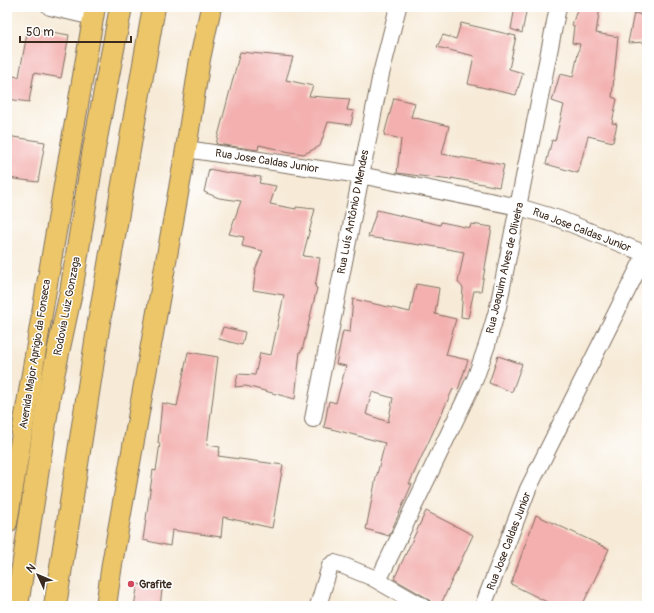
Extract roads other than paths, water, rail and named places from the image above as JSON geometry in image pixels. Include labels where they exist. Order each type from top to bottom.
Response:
[{"type":"highway","name":"Rodovia Luiz Gonzaga","points":[[16,606],[50,390],[71,292],[94,149],[121,7]]},
{"type":"highway","points":[[55,606],[100,316],[154,7]]},
{"type":"main road","points":[[106,606],[112,564],[186,148],[200,59],[211,7]]},
{"type":"main road","name":"Avenida Major Aprigio da Fonseca","points":[[7,523],[9,495],[94,12]]},
{"type":"street","points":[[50,7],[94,12]]},
{"type":"street","name":"Rua Luís Antônio D Mendes","points":[[313,419],[360,175],[381,74],[398,7]]},
{"type":"street","name":"Rua Joaquim Alves de Oliveira","points":[[378,581],[475,379],[487,345],[498,307],[558,7]]},
{"type":"street","name":"Rua Jose Caldas Junior","points":[[186,148],[360,175],[519,207],[559,219],[643,253],[644,256],[528,489],[483,606]]},
{"type":"street","points":[[318,606],[330,566],[334,563],[378,581],[422,606]]},
{"type":"place","name":"Grafite","points":[[131,584]]}]
